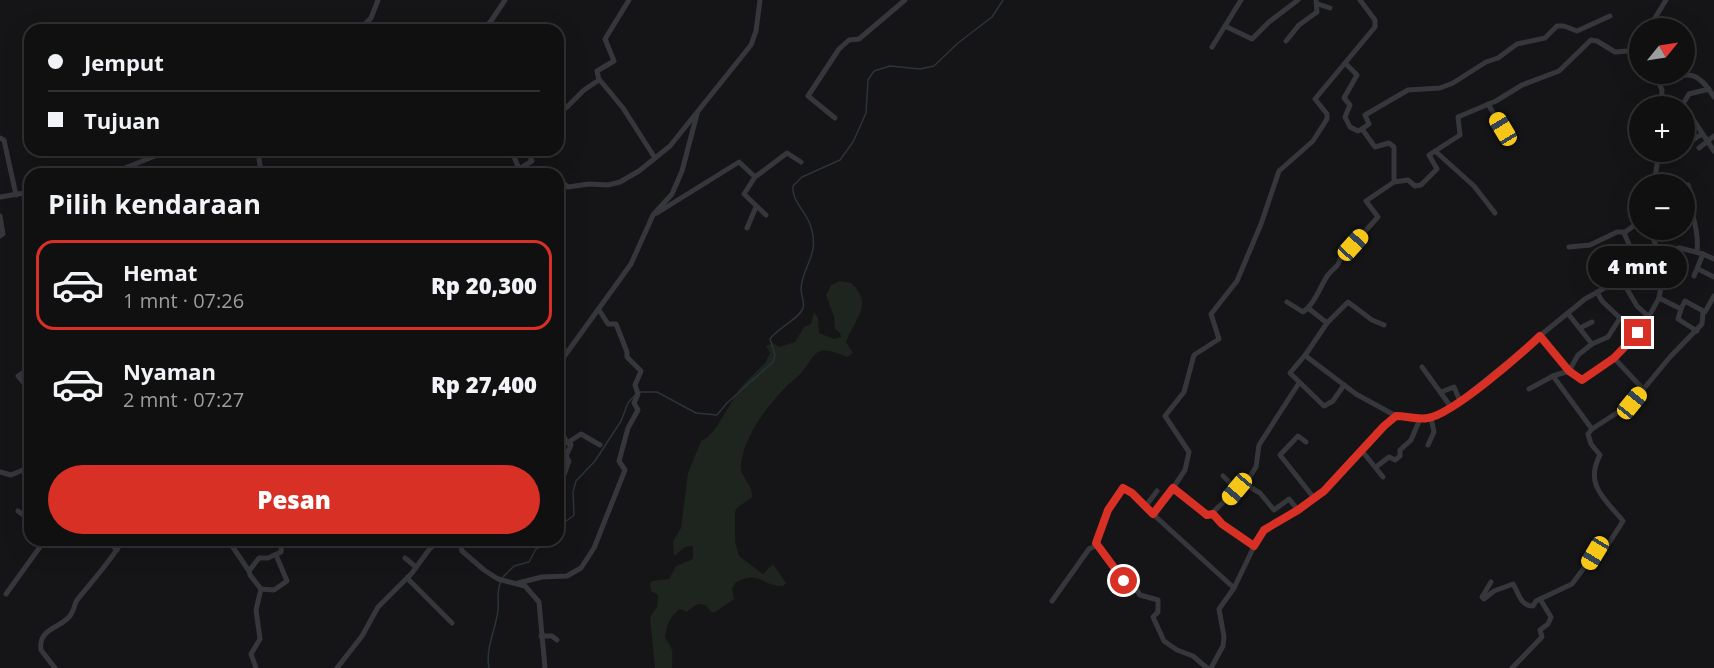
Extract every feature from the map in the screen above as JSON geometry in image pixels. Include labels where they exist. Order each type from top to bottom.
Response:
[{"type":"street","points":[[365,24],[371,18],[378,0]]},
{"type":"street","points":[[491,24],[489,22],[505,0]]},
{"type":"street","points":[[629,0],[606,35],[606,42],[615,61],[597,71],[599,79],[619,102],[655,158]]},
{"type":"street","points":[[564,184],[568,187],[589,184],[608,185],[628,178],[670,146],[751,45],[756,31],[760,0]]},
{"type":"street","points":[[835,118],[808,96],[839,49],[849,39],[859,39],[905,0]]},
{"type":"street","points":[[1212,47],[1241,0]]},
{"type":"street","points":[[1225,26],[1252,39],[1269,22],[1298,0]]},
{"type":"street","points":[[1153,514],[1185,470],[1189,452],[1187,446],[1165,420],[1165,415],[1184,392],[1194,355],[1219,339],[1211,314],[1237,280],[1261,224],[1279,171],[1312,141],[1327,119],[1327,114],[1315,99],[1375,27],[1375,20],[1360,0]]},
{"type":"street","points":[[1655,18],[1666,0]]},
{"type":"street","points":[[1286,41],[1299,25],[1317,12],[1317,2],[1330,8]]},
{"type":"street","points":[[1345,63],[1357,75],[1344,98],[1350,105],[1345,113],[1345,119],[1352,129],[1358,131],[1369,124],[1365,115],[1408,90],[1436,89],[1447,86],[1486,62],[1498,58],[1517,44],[1545,38],[1557,26],[1564,26],[1576,32],[1610,16]]},
{"type":"street","points":[[1585,29],[1591,40],[1616,52],[1629,51]]},
{"type":"street","points":[[1287,302],[1303,312],[1308,308],[1325,280],[1339,265],[1340,259],[1378,217],[1366,200],[1394,182],[1408,180],[1415,186],[1421,185],[1437,169],[1428,157],[1460,135],[1458,117],[1522,85],[1559,71],[1591,40]]},
{"type":"street","points":[[1702,80],[1708,75]]},
{"type":"street","points":[[1695,77],[1702,80],[1714,97]]},
{"type":"street","points":[[564,109],[599,79]]},
{"type":"street","points":[[1689,96],[1691,93],[1709,88]]},
{"type":"street","points":[[1488,104],[1511,143]]},
{"type":"street","points":[[564,355],[631,264],[653,215],[668,200],[675,188],[698,113]]},
{"type":"street","points":[[1695,123],[1714,151]]},
{"type":"street","points":[[1362,129],[1373,146],[1389,143],[1394,147],[1394,182]]},
{"type":"street","points":[[1695,139],[1702,134]]},
{"type":"street","points":[[1700,148],[1714,136]]},
{"type":"street","points":[[0,138],[4,140],[16,195]]},
{"type":"street","points":[[1435,151],[1472,184],[1495,213]]},
{"type":"street","points":[[766,215],[744,193],[755,177],[788,153],[801,162]]},
{"type":"street","points":[[135,168],[158,156]]},
{"type":"street","points":[[524,168],[532,161],[530,156]]},
{"type":"street","points":[[653,215],[739,162],[755,177]]},
{"type":"street","points":[[0,197],[24,193]]},
{"type":"street","points":[[747,228],[756,207]]},
{"type":"street","points":[[0,216],[3,234],[0,236]]},
{"type":"street","points":[[1694,276],[1698,269],[1700,253],[1695,226]]},
{"type":"street","points":[[1569,247],[1590,245],[1617,231],[1625,232],[1629,228]]},
{"type":"street","points":[[1306,354],[1373,405],[1396,416],[1431,418],[1460,401],[1569,315],[1585,299],[1621,279],[1636,260],[1625,232]]},
{"type":"street","points":[[1654,240],[1656,246]]},
{"type":"street","points":[[1673,249],[1680,248],[1714,259]]},
{"type":"street","points":[[1540,336],[1569,371],[1582,380],[1614,358],[1632,341],[1659,298],[1666,258]]},
{"type":"street","points":[[1698,269],[1714,277]]},
{"type":"street","points":[[1603,276],[1607,287]]},
{"type":"street","points":[[1621,279],[1637,306],[1648,316]]},
{"type":"street","points":[[1529,389],[1552,376],[1569,371],[1578,355],[1592,344],[1608,337],[1620,318],[1606,306],[1597,292]]},
{"type":"street","points":[[1491,582],[1482,597],[1484,599],[1494,591],[1513,584],[1525,605],[1533,606],[1540,599],[1572,584],[1595,553],[1602,554],[1623,521],[1598,493],[1593,467],[1600,454],[1591,444],[1588,434],[1592,429],[1631,404],[1669,358],[1697,331],[1702,324],[1703,312],[1714,296]]},
{"type":"street","points":[[1659,298],[1681,309]]},
{"type":"street","points":[[1697,331],[1678,319],[1681,309],[1685,301],[1703,312]]},
{"type":"street","points":[[1344,385],[1334,400],[1325,406],[1289,372],[1306,354],[1327,323],[1348,302],[1372,320],[1384,325]]},
{"type":"street","points":[[1308,308],[1327,323]]},
{"type":"street","points":[[518,583],[542,577],[567,576],[578,571],[594,548],[625,470],[619,461],[628,428],[638,410],[634,404],[641,370],[636,368],[627,357],[616,324],[608,324],[599,310]]},
{"type":"street","points":[[1569,315],[1592,344]]},
{"type":"street","points":[[1580,328],[1592,322]]},
{"type":"street","points":[[1614,358],[1643,389]]},
{"type":"street","points":[[1422,367],[1451,407]]},
{"type":"street","points":[[24,372],[18,376],[24,383]]},
{"type":"street","points":[[1552,376],[1592,429]]},
{"type":"street","points":[[1173,488],[1207,515],[1213,514],[1237,489],[1245,484],[1257,466],[1259,445],[1299,383]]},
{"type":"street","points":[[1441,392],[1454,387],[1460,401]]},
{"type":"street","points":[[1097,545],[1113,564],[1121,579],[1134,586],[1141,595],[1158,600],[1158,612],[1153,617],[1164,641],[1193,656],[1209,668],[1223,646],[1224,637],[1219,609],[1234,588],[1264,530],[1298,510],[1331,485],[1396,416]]},
{"type":"street","points":[[1428,445],[1434,432],[1431,418]]},
{"type":"street","points":[[1376,467],[1389,457],[1395,460],[1400,456],[1400,450],[1411,440],[1420,419]]},
{"type":"street","points":[[564,475],[569,461],[567,456],[570,442],[581,434],[600,445]]},
{"type":"street","points":[[564,436],[567,442],[570,442]]},
{"type":"street","points":[[1306,442],[1298,436],[1280,456],[1314,498]]},
{"type":"street","points":[[1362,451],[1383,477]]},
{"type":"street","points":[[0,472],[11,476],[24,470]]},
{"type":"street","points":[[1223,476],[1237,489]]},
{"type":"street","points":[[1245,484],[1260,493],[1274,510],[1289,499],[1298,510]]},
{"type":"street","points":[[1331,485],[1335,491]]},
{"type":"street","points":[[1052,601],[1089,549],[1097,545],[1108,510],[1123,488],[1132,493],[1234,588]]},
{"type":"street","points":[[1145,507],[1157,491]]},
{"type":"street","points":[[18,511],[24,516]]},
{"type":"street","points":[[1213,514],[1222,524],[1254,546]]},
{"type":"street","points":[[6,594],[41,546]]},
{"type":"street","points":[[113,546],[117,550]]},
{"type":"street","points":[[55,668],[41,650],[42,639],[49,628],[69,616],[75,603],[119,546]]},
{"type":"street","points":[[232,546],[261,589],[274,590],[287,581],[276,555]]},
{"type":"street","points":[[249,571],[259,558],[276,555],[282,550],[282,546]]},
{"type":"street","points":[[461,546],[462,550],[491,576],[518,583],[531,591],[539,602],[545,668]]},
{"type":"street","points":[[337,668],[362,636],[378,607],[407,578],[432,547]]},
{"type":"street","points":[[405,558],[416,567]]},
{"type":"street","points":[[407,578],[452,623]]},
{"type":"street","points":[[256,668],[251,654],[260,639],[256,610],[261,589]]},
{"type":"street","points":[[1512,668],[1520,665],[1542,637],[1540,630],[1547,625],[1551,617],[1540,599]]},
{"type":"street","points":[[541,636],[552,636],[557,640]]},
{"type":"shaded area","points":[[840,281],[851,283],[861,298],[861,312],[846,342],[853,353],[847,357],[834,352],[820,351],[815,355],[800,375],[782,391],[762,415],[746,444],[741,464],[742,473],[752,492],[752,497],[735,512],[735,542],[739,556],[763,574],[773,564],[786,583],[783,586],[769,584],[755,578],[743,579],[735,583],[732,589],[734,599],[715,612],[711,612],[703,604],[687,612],[680,609],[671,618],[665,638],[672,652],[672,668],[655,668],[650,617],[657,607],[658,595],[651,591],[650,584],[652,581],[669,579],[676,566],[693,559],[693,546],[685,547],[674,556],[673,541],[681,528],[688,473],[701,441],[707,438],[717,426],[740,388],[765,363],[770,353],[766,346],[773,343],[779,347],[795,342],[804,327],[811,324],[814,312],[818,318],[819,333],[834,339],[841,337],[835,329],[834,317],[826,295],[831,285]]},
{"type":"waterway","points":[[639,392],[657,392],[696,413],[717,415],[727,403],[773,362],[775,355],[770,339],[803,308],[802,281],[813,246],[811,227],[794,197],[793,186],[802,177],[840,160],[853,142],[866,113],[868,80],[874,71],[890,66],[920,69],[934,66],[958,43],[992,17],[1003,0]]},
{"type":"waterway","points":[[564,524],[574,515],[573,492],[576,481],[595,461],[621,421],[628,403],[635,395]]},
{"type":"waterway","points":[[503,577],[514,566],[529,562],[536,549],[542,546]]},
{"type":"waterway","points":[[489,668],[488,654],[497,617],[501,581]]},
{"type":"route","points":[[1124,581],[1096,543],[1108,510],[1123,488],[1132,493],[1153,514],[1173,488],[1207,515],[1213,514],[1222,524],[1254,546],[1264,530],[1284,520],[1331,485],[1346,465],[1390,420],[1396,416],[1431,418],[1460,401],[1540,336],[1569,371],[1582,380],[1610,362],[1638,333]]}]
